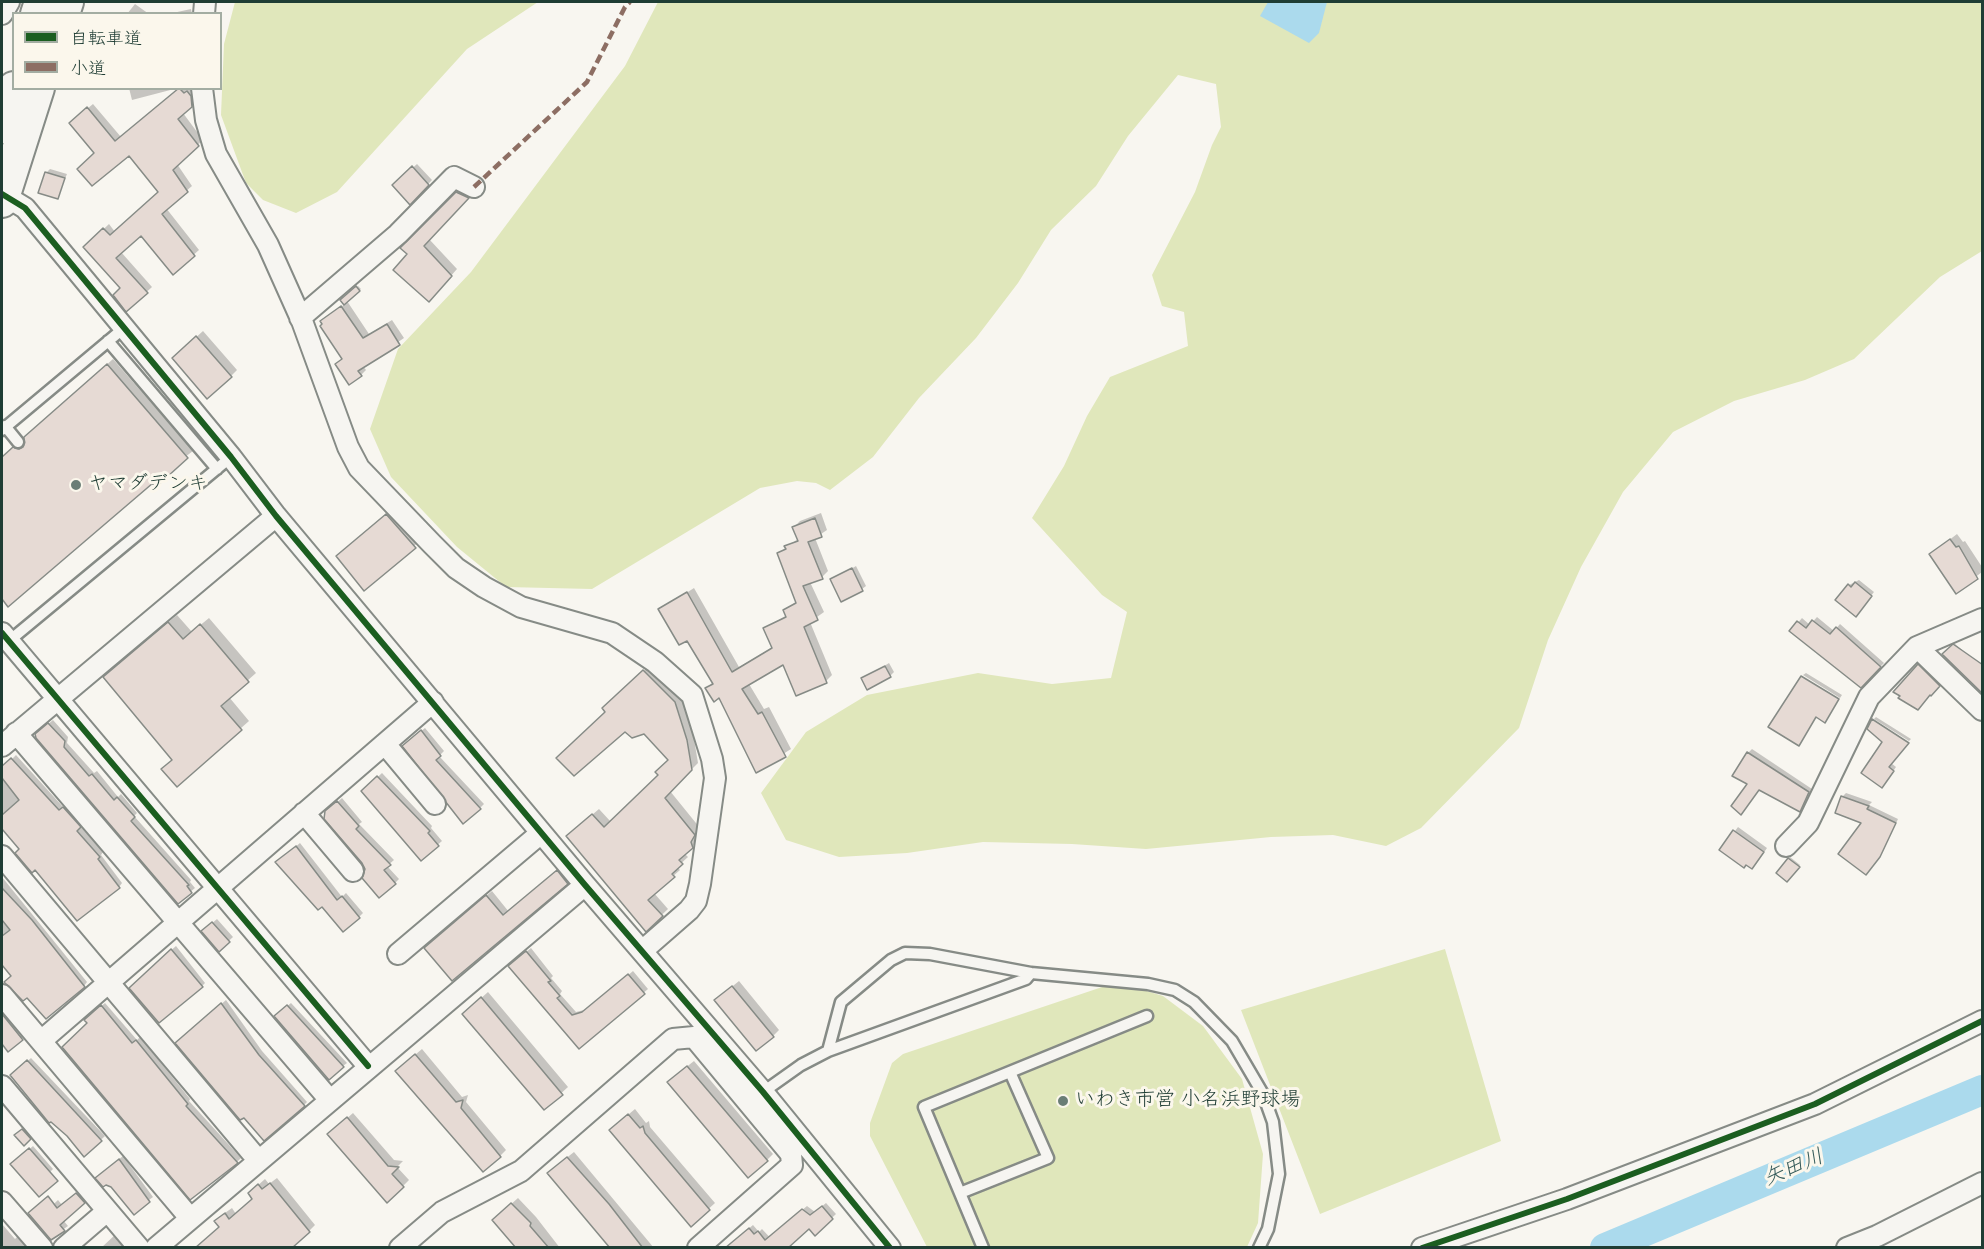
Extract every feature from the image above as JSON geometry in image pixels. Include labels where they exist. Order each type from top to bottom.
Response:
[{"type":"main road","points":[[2,127],[13,90]]},
{"type":"main road","points":[[2,197],[37,90]]},
{"type":"street","points":[[2,15],[9,2]]},
{"type":"street","points":[[202,90],[206,120],[216,154],[268,245],[300,318],[348,447],[359,468],[456,568],[500,597],[554,618],[596,627],[628,642],[692,695],[712,759],[715,778],[698,894],[689,910],[642,951]]},
{"type":"street","points":[[300,318],[398,234],[454,177],[474,187]]},
{"type":"street","points":[[2,197],[25,208],[124,328],[224,463],[276,516],[541,833],[763,1092],[890,1248]]},
{"type":"street","points":[[276,516],[9,739],[177,924],[329,1099]]},
{"type":"street","points":[[1786,846],[1808,823],[1869,697],[1917,647],[1983,619]]},
{"type":"street","points":[[5,637],[368,1066]]},
{"type":"street","points":[[1917,647],[1983,710]]},
{"type":"street","points":[[40,1041],[433,702]]},
{"type":"street","points":[[384,744],[435,804]]},
{"type":"street","points":[[304,813],[353,871]]},
{"type":"street","points":[[398,954],[541,833]]},
{"type":"street","points":[[2,856],[258,1160]]},
{"type":"street","points":[[158,1246],[368,1066],[585,885]]},
{"type":"street","points":[[2,995],[190,1218]]},
{"type":"street","points":[[1422,1248],[1568,1199],[1815,1104],[1983,1021]]},
{"type":"street","points":[[400,1248],[442,1212],[521,1172],[673,1040],[694,1037],[790,1154],[792,1165],[698,1248]]},
{"type":"street","points":[[2,1086],[106,1212],[139,1248]]},
{"type":"street","points":[[1847,1248],[1877,1236],[1983,1183]]},
{"type":"street","points":[[2,1202],[42,1248]]},
{"type":"street","points":[[64,1248],[106,1212]]},
{"type":"lane","points":[[18,442],[3,428],[124,328]]},
{"type":"lane","points":[[5,637],[224,463],[108,341]]},
{"type":"lane","points":[[828,1051],[841,1002],[897,956],[930,954],[1031,973],[1148,984],[1175,990],[1194,1002],[1232,1041],[1263,1094],[1273,1122],[1279,1174],[1275,1204],[1268,1229],[1259,1248]]},
{"type":"lane","points":[[763,1092],[801,1065],[828,1051],[1026,979],[1031,973]]},
{"type":"lane","points":[[983,1248],[924,1107],[1147,1016]]},
{"type":"lane","points":[[960,1193],[1048,1158],[1010,1072]]},
{"type":"green space","points":[[235,2],[538,2],[467,49],[337,192],[296,213],[263,200],[246,183],[221,115],[224,44]]},
{"type":"green space","points":[[658,2],[1982,2],[1982,251],[1940,277],[1854,359],[1805,380],[1734,401],[1673,432],[1623,492],[1581,567],[1548,640],[1519,728],[1421,828],[1386,846],[1333,835],[1271,837],[1146,849],[1072,844],[983,842],[907,853],[839,857],[786,840],[761,793],[806,732],[867,695],[978,673],[1052,684],[1111,678],[1127,612],[1102,595],[1032,518],[1064,466],[1087,416],[1110,377],[1188,346],[1184,312],[1162,306],[1152,275],[1195,192],[1221,127],[1216,84],[1178,75],[1128,136],[1096,186],[1051,230],[1018,283],[976,338],[919,398],[873,457],[830,490],[816,483],[797,481],[760,488],[592,589],[506,587],[457,547],[391,477],[370,429],[398,349],[471,272],[625,66]]},
{"type":"green space","points":[[1445,949],[1501,1141],[1320,1214],[1241,1010]]},
{"type":"green space","name":"いわき市営 小名浜野球場","points":[[1117,982],[1163,996],[1203,1026],[1242,1079],[1263,1154],[1258,1223],[1247,1247],[927,1247],[870,1136],[870,1123],[892,1063],[903,1054]]},
{"type":"water","points":[[1268,2],[1327,2],[1319,33],[1309,43],[1260,16]]},
{"type":"building","points":[[177,90],[184,93],[187,91],[191,96],[192,107],[178,119],[199,146],[173,170],[188,192],[162,214],[195,256],[173,275],[141,236],[116,258],[148,293],[126,312],[113,295],[120,288],[83,247],[103,228],[110,235],[158,192],[129,156],[92,186],[77,169],[94,153],[69,123],[87,107],[115,141]]},
{"type":"building","points":[[412,166],[429,185],[410,205],[392,185]]},
{"type":"building","points":[[45,172],[65,178],[58,199],[38,193]]},
{"type":"building","points":[[456,192],[469,198],[424,246],[452,276],[429,302],[393,270],[407,254],[400,248]]},
{"type":"building","points":[[356,286],[360,291],[344,305],[340,300]]},
{"type":"building","points":[[341,306],[363,338],[387,324],[400,345],[358,371],[362,376],[349,385],[335,364],[342,359],[320,326],[322,324],[320,321]]},
{"type":"building","points":[[196,336],[232,377],[207,399],[172,358]]},
{"type":"building","name":"ヤマダデンキ","points":[[107,364],[188,458],[156,487],[153,483],[8,607],[2,599],[2,457],[13,447],[19,449],[23,447],[24,437]]},
{"type":"building","points":[[386,514],[416,548],[364,591],[336,556]]},
{"type":"building","points":[[815,518],[822,537],[808,542],[823,579],[803,586],[818,620],[804,627],[827,683],[796,696],[783,665],[742,689],[758,714],[762,712],[786,757],[756,773],[719,698],[714,702],[705,688],[713,684],[687,641],[679,645],[658,609],[687,592],[732,672],[772,648],[763,628],[786,617],[783,610],[796,603],[777,553],[786,549],[784,546],[798,541],[792,527]]},
{"type":"building","points":[[1950,539],[1956,547],[1959,546],[1978,579],[1956,594],[1929,554]]},
{"type":"building","points":[[852,568],[863,591],[841,602],[830,579]]},
{"type":"building","points":[[1855,582],[1872,596],[1856,617],[1835,600],[1848,584],[1851,587]]},
{"type":"building","points":[[1812,620],[1830,634],[1836,627],[1881,667],[1861,688],[1789,631],[1797,621],[1806,628]]},
{"type":"building","points":[[168,622],[183,639],[200,624],[249,682],[221,706],[242,730],[177,787],[161,769],[172,760],[103,677]]},
{"type":"building","points":[[1953,644],[1983,665],[1983,694],[1942,654]]},
{"type":"building","points":[[1918,664],[1940,686],[1918,710],[1898,698],[1900,696],[1893,692]]},
{"type":"building","points":[[885,666],[891,677],[867,690],[861,678]]},
{"type":"building","points":[[643,670],[675,702],[687,740],[692,770],[665,798],[695,835],[691,842],[693,848],[679,860],[683,864],[672,874],[675,877],[648,900],[663,916],[646,932],[566,836],[592,814],[604,827],[658,775],[655,772],[668,760],[644,734],[632,738],[625,732],[574,776],[556,758],[605,712],[602,708]]},
{"type":"building","points":[[1801,676],[1839,699],[1825,723],[1816,717],[1799,746],[1768,727]]},
{"type":"building","points":[[1872,719],[1909,743],[1889,767],[1894,771],[1882,788],[1861,773],[1882,742],[1867,729]]},
{"type":"building","points":[[48,723],[65,741],[64,747],[89,776],[92,774],[114,800],[117,797],[135,817],[131,821],[189,885],[187,886],[192,893],[178,904],[36,738],[35,734]]},
{"type":"building","points":[[421,730],[441,756],[436,760],[481,809],[463,824],[402,746]]},
{"type":"building","points":[[1747,752],[1809,792],[1800,812],[1759,790],[1741,815],[1731,806],[1747,784],[1732,776]]},
{"type":"building","points":[[11,758],[59,810],[63,807],[81,827],[77,831],[100,857],[98,859],[120,888],[77,921],[35,870],[32,873],[15,853],[19,849],[2,829],[2,815],[19,800],[2,778],[2,766]]},
{"type":"building","points":[[377,776],[430,831],[428,833],[439,846],[421,861],[361,791]]},
{"type":"building","points":[[1841,796],[1869,806],[1867,809],[1896,823],[1880,857],[1866,875],[1838,854],[1861,823],[1835,813]]},
{"type":"building","points":[[337,801],[359,826],[356,829],[391,865],[384,870],[396,884],[379,898],[362,878],[365,869],[362,863],[324,819],[325,811]]},
{"type":"building","points":[[1733,830],[1764,852],[1752,869],[1746,865],[1744,868],[1719,850]]},
{"type":"building","points":[[296,846],[337,900],[342,896],[360,918],[343,932],[322,907],[318,910],[275,862]]},
{"type":"building","points":[[1788,858],[1800,867],[1787,882],[1776,873]]},
{"type":"building","points":[[557,870],[568,884],[452,981],[424,948],[486,895],[503,915]]},
{"type":"building","points":[[2,888],[32,920],[85,987],[46,1019],[27,998],[23,1001],[4,982],[11,976],[2,965],[2,936],[10,930],[2,920]]},
{"type":"building","points":[[212,922],[230,942],[219,952],[201,931]]},
{"type":"building","points":[[171,949],[203,987],[159,1023],[129,988]]},
{"type":"building","points":[[526,951],[551,981],[548,982],[560,996],[557,998],[572,1015],[582,1012],[628,974],[645,994],[579,1049],[508,966]]},
{"type":"building","points":[[732,986],[774,1037],[756,1051],[714,1000]]},
{"type":"building","points":[[481,997],[563,1095],[544,1110],[462,1014]]},
{"type":"building","points":[[221,1003],[259,1055],[305,1106],[264,1141],[244,1118],[240,1120],[175,1043]]},
{"type":"building","points":[[101,1005],[132,1043],[136,1040],[188,1104],[186,1106],[238,1163],[190,1200],[62,1047],[87,1023],[84,1020]]},
{"type":"building","points":[[287,1005],[344,1067],[329,1080],[274,1016]]},
{"type":"building","points":[[2,1014],[23,1040],[8,1052],[2,1044]]},
{"type":"building","points":[[415,1054],[456,1102],[463,1100],[461,1108],[501,1157],[483,1172],[395,1071]]},
{"type":"building","points":[[27,1060],[102,1141],[84,1157],[67,1136],[51,1122],[49,1123],[10,1075]]},
{"type":"building","points":[[687,1066],[768,1161],[748,1178],[667,1082]]},
{"type":"building","points":[[628,1114],[640,1128],[643,1126],[645,1133],[710,1210],[691,1227],[609,1130]]},
{"type":"building","points":[[347,1117],[388,1166],[399,1167],[392,1174],[404,1187],[387,1203],[327,1134]]},
{"type":"building","points":[[22,1129],[31,1139],[24,1146],[14,1135]]},
{"type":"building","points":[[29,1148],[58,1181],[39,1197],[10,1164]]},
{"type":"building","points":[[567,1157],[609,1204],[643,1248],[610,1248],[547,1173]]},
{"type":"building","points":[[119,1159],[150,1202],[134,1215],[111,1187],[106,1185],[103,1187],[95,1178]]},
{"type":"building","points":[[270,1183],[310,1232],[292,1248],[195,1248],[219,1227],[214,1221],[225,1213],[229,1219],[252,1199],[248,1193],[258,1184],[262,1189]]},
{"type":"building","points":[[76,1193],[85,1203],[60,1225],[65,1231],[51,1240],[28,1213],[48,1196],[57,1208]]},
{"type":"building","points":[[511,1203],[531,1223],[530,1226],[549,1248],[516,1248],[492,1220]]},
{"type":"building","points":[[822,1206],[833,1219],[815,1236],[809,1229],[788,1248],[725,1248],[749,1228],[754,1234],[758,1231],[765,1240],[802,1209],[810,1215]]},
{"type":"waterway","name":"矢田川","points":[[1605,1248],[1982,1090]]},
{"type":"marked path","points":[[474,187],[587,82],[625,7],[630,2]]},
{"type":"cycle path","points":[[2,194],[25,208],[231,457],[276,516],[585,885],[763,1092],[890,1248]]},
{"type":"cycle path","points":[[2,633],[368,1066]]},
{"type":"cycle path","points":[[1422,1248],[1567,1199],[1815,1104],[1982,1021]]},
{"type":"place","name":"ヤマダデンキ","points":[[76,485]]},
{"type":"place","name":"いわき市営 小名浜野球場","points":[[1063,1101]]}]
